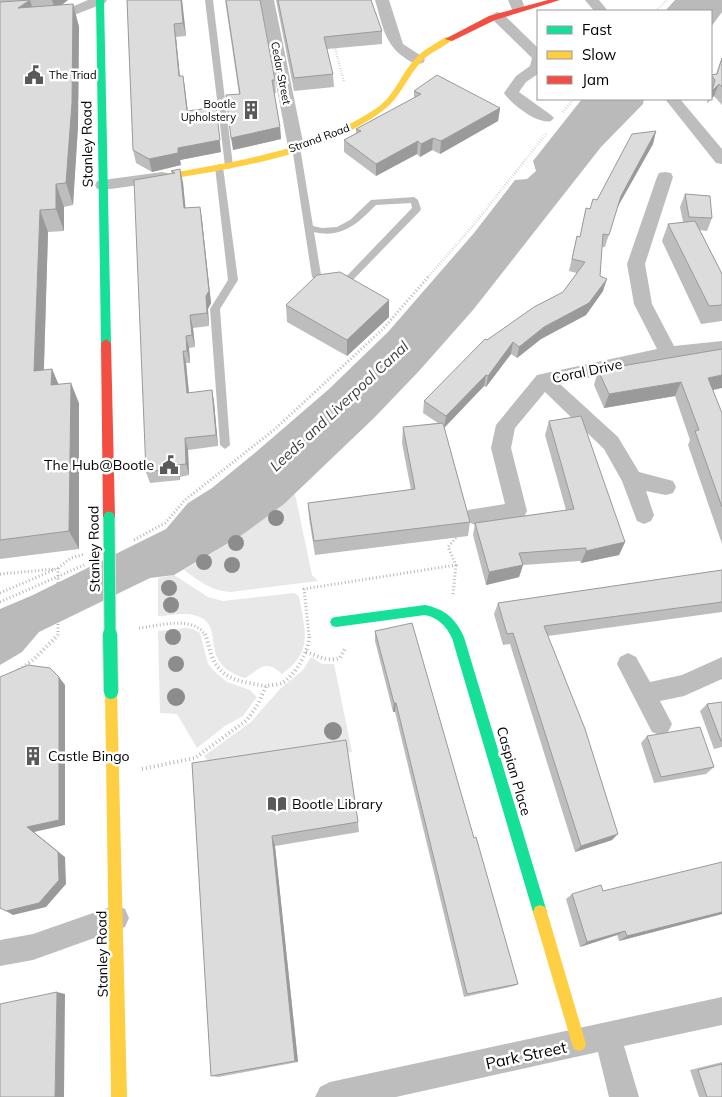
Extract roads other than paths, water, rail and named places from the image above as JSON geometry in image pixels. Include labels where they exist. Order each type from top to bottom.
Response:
[{"type":"main road","name":"Stanley Road","points":[[100,0],[119,1097]]},
{"type":"main road","name":"Strand Road","points":[[165,176],[224,167],[296,147],[349,128],[383,107],[418,60],[447,39],[517,5],[556,0]]},
{"type":"main road","name":"Caspian Place","points":[[336,622],[425,610],[438,612],[450,620],[458,638],[579,1044]]},
{"type":"street","points":[[0,19],[64,15],[100,0]]},
{"type":"street","name":"Cedar Street","points":[[266,0],[296,147]]},
{"type":"street","points":[[382,0],[396,44],[418,60]]},
{"type":"street","points":[[592,0],[600,10]]},
{"type":"street","points":[[497,16],[537,57]]},
{"type":"street","points":[[537,68],[521,79],[511,93],[549,122]]},
{"type":"street","points":[[673,100],[722,158]]},
{"type":"street","name":"Strand Road","points":[[103,185],[165,176]]},
{"type":"street","points":[[665,177],[636,264],[643,304],[669,353]]},
{"type":"street","name":"Coral Drive","points":[[475,516],[518,512],[500,448],[506,424],[544,380],[669,353],[722,348]]},
{"type":"street","points":[[544,380],[611,443],[632,479],[644,515]]},
{"type":"street","points":[[632,479],[666,487]]},
{"type":"street","points":[[628,664],[660,724]]},
{"type":"street","points":[[644,694],[684,686],[722,668]]},
{"type":"street","points":[[0,953],[33,947],[116,918]]},
{"type":"street","name":"Park Street","points":[[330,1097],[608,1038],[722,1011]]},
{"type":"street","points":[[608,1038],[624,1097]]},
{"type":"lane","points":[[209,0],[233,280],[215,309],[225,445]]},
{"type":"lane","points":[[296,147],[311,228],[317,278],[327,284],[343,285],[417,209],[414,200],[374,202],[345,229],[324,233],[311,228]]},
{"type":"water","points":[[675,0],[722,0],[722,12],[712,26],[712,10],[666,10]]},
{"type":"water","name":"Leeds and Liverpool Canal","points":[[581,100],[644,100],[643,104],[601,147],[473,310],[419,371],[374,418],[284,504],[242,535],[174,575],[150,578],[39,632],[22,652],[0,665],[0,609],[33,595],[166,529],[188,503],[212,488],[256,452],[329,389],[388,332],[474,233],[515,180],[527,179],[536,171],[533,161]]},
{"type":"place","name":"The Triad","points":[[34,75]]},
{"type":"place","name":"Bootle Upholstery","points":[[251,110]]},
{"type":"place","name":"The Hub@Bootle","points":[[169,465]]},
{"type":"place","name":"Castle Bingo","points":[[33,756]]},
{"type":"place","name":"Bootle Library","points":[[277,804]]}]
